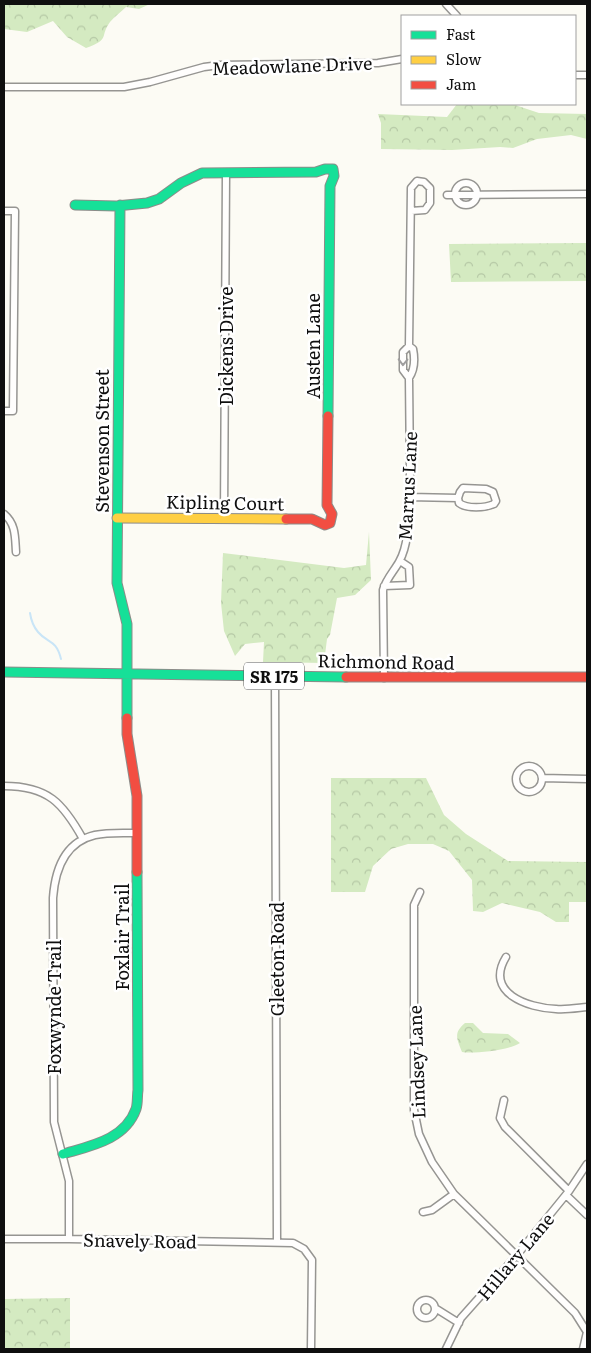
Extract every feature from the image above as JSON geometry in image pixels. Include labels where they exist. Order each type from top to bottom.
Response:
[{"type":"street","points":[[446,4],[455,15]]},
{"type":"street","name":"Meadowlane Drive","points":[[4,87],[124,86],[228,64],[378,63],[401,59]]},
{"type":"street","name":"Austen Lane","points":[[226,173],[316,172],[333,169],[334,176],[330,186],[327,505],[332,514],[330,523]]},
{"type":"street","points":[[76,205],[120,205],[155,201],[167,195],[176,186],[202,173],[226,173]]},
{"type":"street","name":"Dickens Drive","points":[[224,518],[226,173]]},
{"type":"street","points":[[409,346],[411,211],[412,185],[417,181],[428,184],[431,191],[428,207],[425,210],[411,211]]},
{"type":"street","points":[[466,183],[474,186],[478,195],[476,201],[468,206],[459,203],[455,195],[458,187],[466,183]]},
{"type":"street","points":[[447,195],[587,194]]},
{"type":"street","name":"Stevenson Street","points":[[120,205],[117,583],[126,624],[126,675]]},
{"type":"street","points":[[4,211],[15,211],[13,411],[4,411]]},
{"type":"street","name":"Marrus Lane","points":[[384,678],[382,601],[384,586],[400,561],[408,534],[409,378],[413,373],[414,365],[413,349],[409,346],[403,352],[402,370],[409,378]]},
{"type":"street","points":[[463,488],[486,489],[493,492],[496,501],[488,506],[464,507],[459,503],[458,498],[463,488]]},
{"type":"street","points":[[408,497],[458,498]]},
{"type":"street","points":[[4,514],[13,525],[16,552]]},
{"type":"street","name":"Kipling Court","points":[[117,518],[312,519],[325,526],[330,523]]},
{"type":"street","points":[[384,586],[410,585],[409,567],[400,561]]},
{"type":"street","name":"Richmond Road","points":[[4,672],[384,678],[587,677]]},
{"type":"street","name":"Foxlair Trail","points":[[63,1154],[106,1141],[129,1122],[136,1109],[138,1090],[137,796],[126,734],[126,675]]},
{"type":"street","name":"Gleeton Road","points":[[275,676],[277,1242]]},
{"type":"street","points":[[526,766],[537,769],[542,778],[539,788],[530,792],[520,789],[516,781],[518,772],[526,766]]},
{"type":"street","points":[[542,778],[587,779]]},
{"type":"street","points":[[4,786],[31,789],[54,799],[68,813],[83,839],[104,834],[137,833]]},
{"type":"street","name":"Foxwynde Trail","points":[[69,1239],[69,1181],[54,1122],[53,898],[55,879],[60,864],[73,846],[83,839]]},
{"type":"street","name":"Lindsey Lane","points":[[420,892],[414,905],[414,1110],[419,1134],[432,1162],[454,1194],[575,1313],[587,1332],[583,1349]]},
{"type":"street","points":[[506,957],[501,969],[501,981],[506,992],[514,999],[555,1010],[587,1007]]},
{"type":"street","points":[[504,1100],[500,1118],[505,1127],[587,1215]]},
{"type":"street","name":"Hillary Lane","points":[[446,1349],[461,1318],[518,1255],[567,1193],[587,1164]]},
{"type":"street","points":[[423,1212],[432,1210],[454,1194]]},
{"type":"street","name":"Snavely Road","points":[[4,1239],[293,1243],[304,1249],[312,1260],[311,1349]]},
{"type":"street","points":[[435,1308],[459,1323]]},
{"type":"green space","points":[[4,4],[150,4],[139,9],[126,7],[110,22],[102,40],[86,48],[67,37],[53,21],[27,32],[4,29]]},
{"type":"green space","points":[[456,105],[515,105],[539,113],[587,114],[587,139],[571,135],[537,139],[513,148],[452,150],[381,149],[381,123],[378,114],[447,117]]},
{"type":"green space","points":[[587,243],[587,281],[451,282],[449,244]]},
{"type":"green space","points":[[369,532],[371,580],[355,595],[337,598],[330,635],[327,639],[324,663],[263,662],[264,642],[245,644],[235,656],[224,631],[221,603],[223,553],[344,568],[366,565]]},
{"type":"green space","points":[[331,778],[426,778],[444,815],[466,834],[508,861],[587,862],[587,902],[569,902],[569,922],[556,922],[540,912],[502,903],[483,912],[473,911],[472,880],[449,851],[433,844],[408,844],[391,849],[373,866],[365,892],[331,892]]},
{"type":"green space","points":[[465,1023],[473,1023],[483,1033],[508,1034],[520,1043],[508,1048],[491,1051],[462,1052],[457,1033]]},
{"type":"green space","points":[[70,1298],[70,1349],[4,1349],[4,1299]]},
{"type":"waterway","points":[[30,613],[36,630],[57,648],[61,659]]},
{"type":"traffic: fast","points":[[75,205],[116,206],[147,203],[159,199],[181,183],[202,173],[316,172],[333,169],[334,176],[330,186],[328,416]]},
{"type":"traffic: fast","points":[[120,205],[117,583],[127,624],[127,718]]},
{"type":"traffic: fast","points":[[4,672],[346,677]]},
{"type":"traffic: fast","points":[[63,1154],[95,1144],[115,1135],[131,1120],[137,1107],[137,872]]},
{"type":"traffic: slow","points":[[117,518],[286,519]]},
{"type":"traffic: jam","points":[[286,519],[312,519],[325,525],[330,523],[332,514],[327,505],[328,416]]},
{"type":"traffic: jam","points":[[346,677],[587,677]]},
{"type":"traffic: jam","points":[[127,718],[127,734],[137,796],[137,872]]}]
